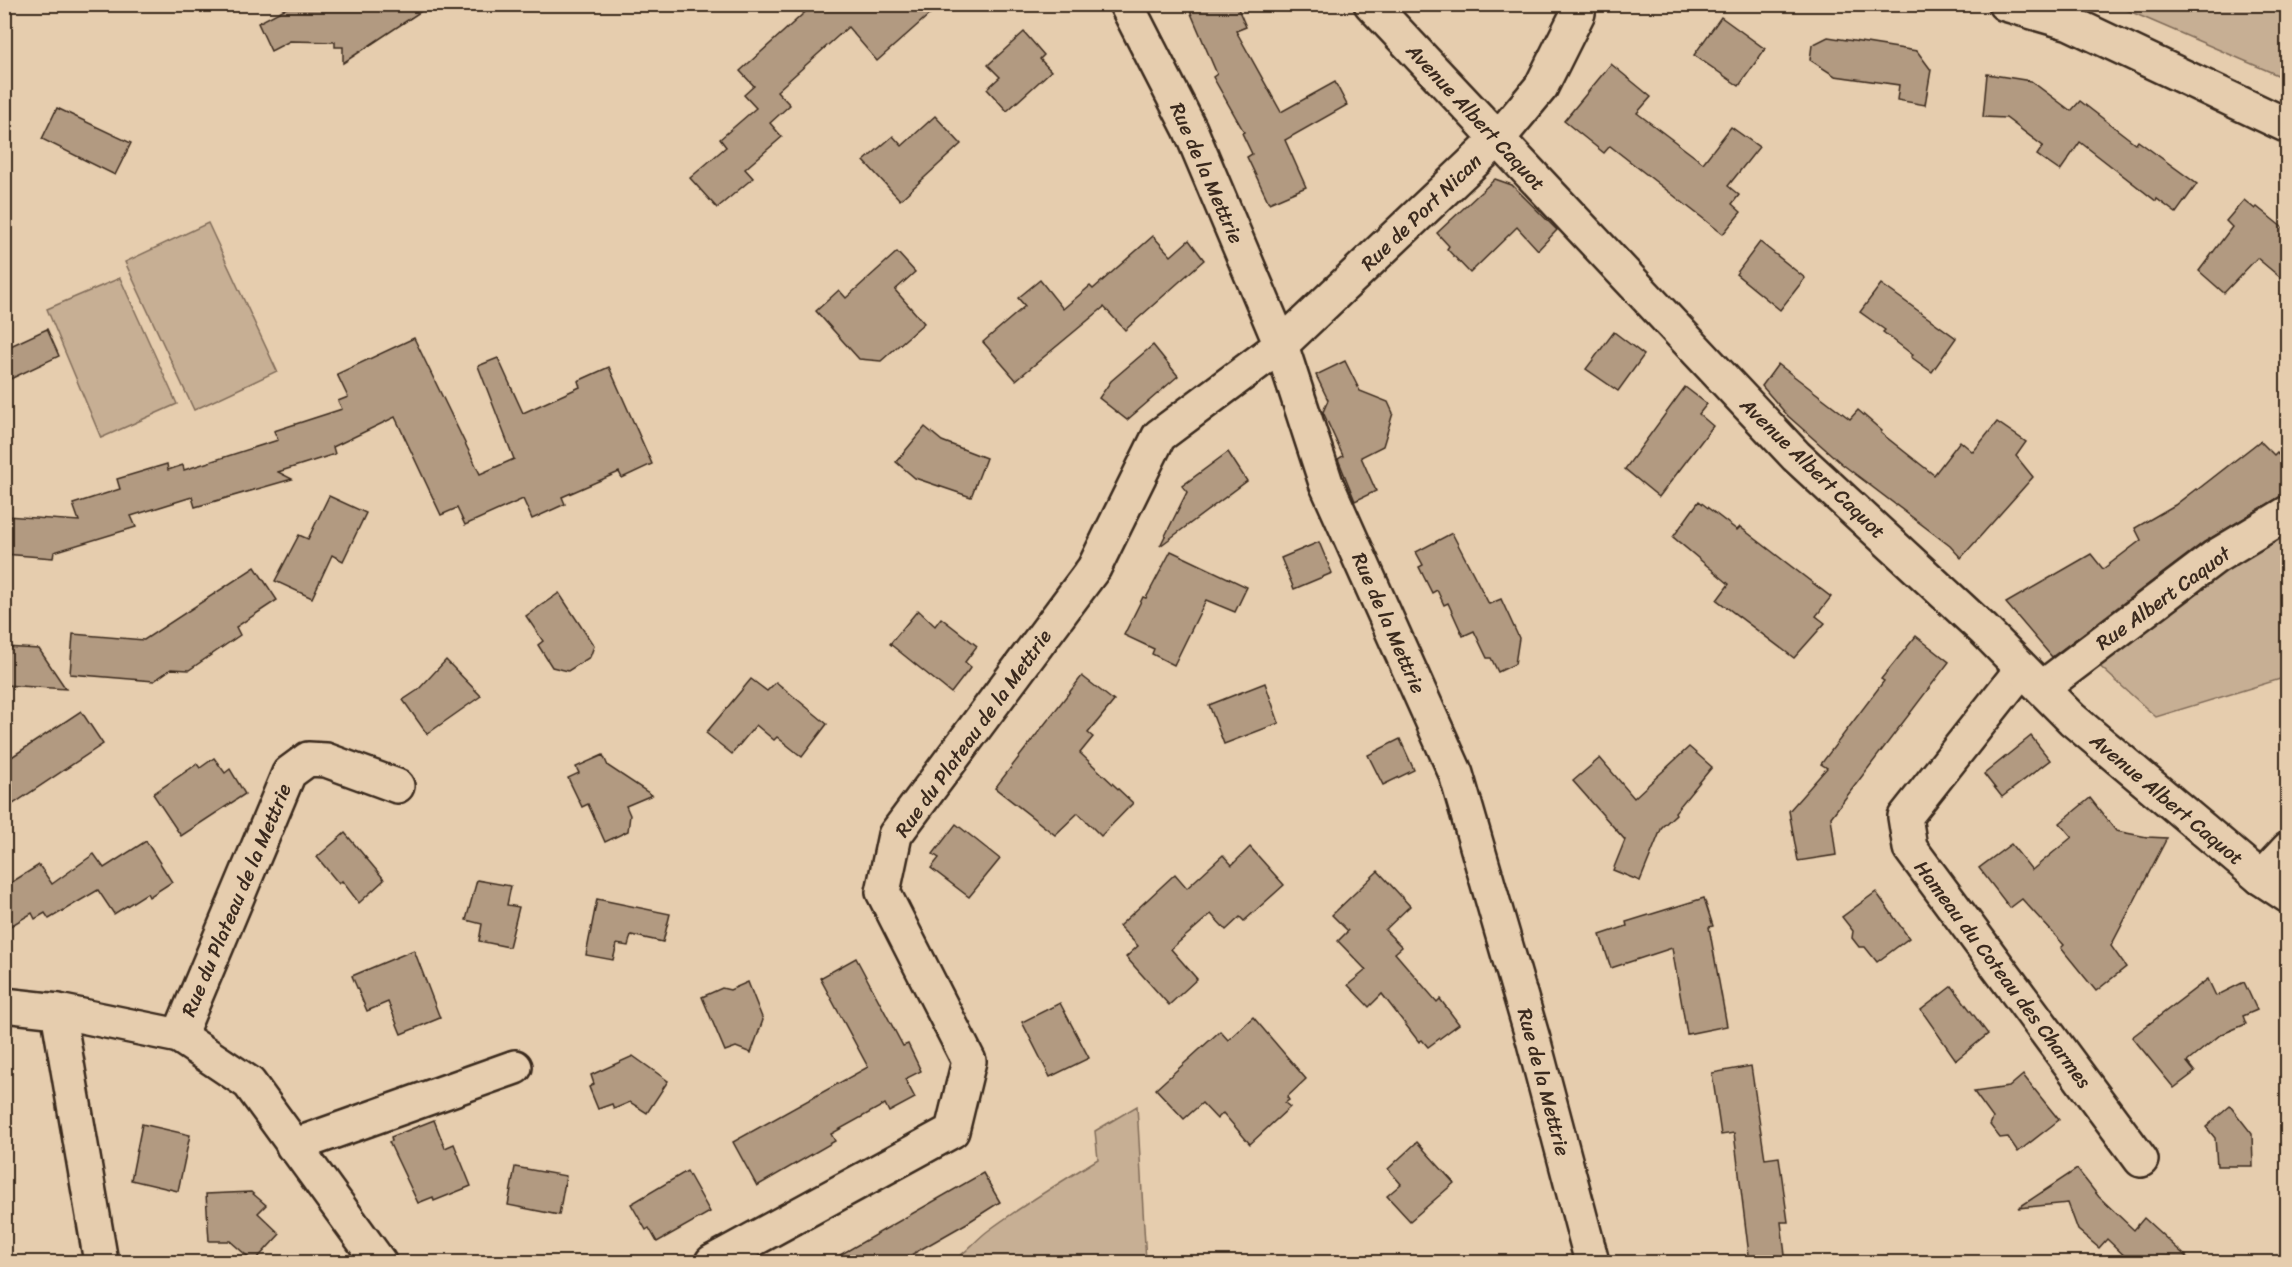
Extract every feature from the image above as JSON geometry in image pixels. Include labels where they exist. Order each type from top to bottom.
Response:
[{"type":"street","name":"Rue de la Mettrie","points":[[1126,4],[1190,129],[1281,345],[1326,483],[1456,774],[1533,1039],[1592,1263]]},
{"type":"street","name":"Avenue Albert Caquot","points":[[1371,4],[1796,456],[1984,630],[2072,719],[2261,878],[2288,896]]},
{"type":"street","name":"Rue de Port Nican","points":[[1281,345],[1497,140],[1541,87],[1578,13],[1579,4]]},
{"type":"street","points":[[2004,4],[2070,23],[2288,126]]},
{"type":"street","name":"Rue du Plateau de la Mettrie","points":[[712,1263],[952,1131],[969,1061],[883,892],[895,834],[1094,568],[1160,436],[1281,345]]},
{"type":"street","name":"Rue Albert Caquot","points":[[2032,679],[2215,556],[2288,513]]},
{"type":"street","name":"Hameau du Coteau des Charmes","points":[[2032,679],[1905,817],[1910,848],[2141,1161]]},
{"type":"street","name":"Rue du Plateau de la Mettrie","points":[[179,1036],[289,773],[308,759],[326,760],[397,786]]},
{"type":"street","points":[[2261,878],[2288,849]]},
{"type":"street","name":"Rue du Plateau de la Mettrie","points":[[4,1005],[58,1011],[179,1036],[249,1083],[379,1263]]},
{"type":"street","points":[[58,1011],[101,1263]]},
{"type":"street","points":[[293,1146],[515,1067]]},
{"type":"shaded area","points":[[2108,5],[2287,5],[2287,79],[2122,8]]},
{"type":"shaded area","points":[[208,223],[277,371],[194,410],[125,262]]},
{"type":"shaded area","points":[[120,278],[177,404],[101,438],[47,309]]},
{"type":"shaded area","points":[[2287,530],[2287,677],[2156,717],[2093,660],[2229,561]]},
{"type":"shaded area","points":[[1137,1106],[1146,1262],[951,1262],[1002,1220],[1098,1159],[1095,1131]]},
{"type":"building","points":[[294,4],[432,4],[343,63],[343,47],[335,47],[335,42],[290,41],[271,51],[258,23]]},
{"type":"building","points":[[814,4],[941,4],[877,61],[848,27],[777,91],[790,105],[770,123],[782,137],[745,169],[753,178],[717,208],[690,178],[726,147],[720,139],[756,108],[744,95],[754,86],[740,71]]},
{"type":"building","points":[[1187,4],[1236,4],[1246,27],[1236,31],[1281,112],[1335,82],[1347,105],[1285,140],[1306,187],[1269,203],[1247,157],[1252,154],[1242,133],[1244,132],[1213,77],[1217,74]]},
{"type":"building","points":[[1721,17],[1765,49],[1739,86],[1694,55]]},
{"type":"building","points":[[1024,32],[1044,55],[1040,59],[1051,71],[1007,111],[987,89],[1000,77],[988,65]]},
{"type":"building","points":[[1828,37],[1917,51],[1931,70],[1925,105],[1897,100],[1899,85],[1835,76],[1810,60],[1812,45]]},
{"type":"building","points":[[1611,64],[1651,97],[1637,113],[1703,163],[1731,127],[1759,147],[1728,186],[1739,195],[1732,204],[1741,212],[1723,234],[1610,146],[1604,153],[1564,121]]},
{"type":"building","points":[[1987,74],[2031,81],[2071,111],[2080,101],[2136,144],[2138,141],[2197,184],[2176,213],[2157,199],[2156,201],[2080,142],[2060,171],[2037,155],[2043,146],[2006,118],[1983,117]]},
{"type":"building","points":[[57,108],[131,143],[115,175],[42,139]]},
{"type":"building","points":[[935,116],[961,144],[900,200],[864,161],[893,136],[902,146]]},
{"type":"building","points":[[1495,179],[1512,185],[1557,230],[1538,250],[1517,227],[1470,273],[1447,249],[1449,246],[1437,233]]},
{"type":"building","points":[[2244,200],[2255,209],[2257,207],[2288,232],[2288,284],[2257,258],[2224,293],[2199,271],[2232,227],[2226,221]]},
{"type":"building","points":[[1153,236],[1171,256],[1189,240],[1204,260],[1125,330],[1104,307],[1016,380],[983,342],[1025,306],[1018,298],[1040,280],[1063,309],[1090,286],[1093,289]]},
{"type":"building","points":[[1760,242],[1805,278],[1780,310],[1736,274]]},
{"type":"building","points":[[897,252],[915,272],[895,290],[924,323],[881,361],[859,359],[816,311],[839,290],[846,298]]},
{"type":"building","points":[[1881,284],[1956,338],[1932,372],[1883,332],[1885,330],[1860,312]]},
{"type":"building","points":[[47,329],[59,356],[4,382],[4,349]]},
{"type":"building","points":[[1614,332],[1644,355],[1618,391],[1586,369]]},
{"type":"building","points":[[414,338],[480,474],[514,459],[478,366],[498,358],[523,413],[580,387],[578,381],[609,367],[652,464],[622,478],[619,472],[562,497],[565,504],[532,519],[523,499],[465,525],[457,508],[441,515],[395,417],[333,447],[335,454],[278,472],[292,479],[195,507],[192,497],[131,516],[136,527],[54,552],[53,558],[4,554],[6,516],[79,521],[73,504],[120,489],[117,479],[167,464],[168,470],[183,465],[184,470],[278,440],[274,431],[342,409],[338,401],[348,397],[337,374]]},
{"type":"building","points":[[1153,345],[1178,376],[1127,420],[1099,398],[1111,381]]},
{"type":"building","points":[[1345,361],[1360,391],[1388,402],[1393,413],[1383,446],[1361,457],[1376,491],[1355,501],[1338,459],[1343,456],[1323,412],[1328,400],[1316,375]]},
{"type":"building","points":[[1778,364],[1850,419],[1858,410],[1882,431],[1881,433],[1934,475],[1960,441],[1973,452],[1997,422],[2026,442],[2016,456],[2033,477],[1961,558],[1950,546],[1842,464],[1788,416],[1762,386]]},
{"type":"building","points":[[1685,387],[1707,404],[1699,414],[1713,426],[1659,497],[1625,469]]},
{"type":"building","points":[[925,427],[942,441],[986,458],[971,497],[915,478],[896,462]]},
{"type":"building","points":[[2260,441],[2274,455],[2277,452],[2288,467],[2288,492],[2204,542],[2052,657],[2006,603],[2091,554],[2103,569],[2141,540],[2135,528],[2197,490]]},
{"type":"building","points":[[1228,452],[1247,481],[1160,546],[1187,492],[1182,486]]},
{"type":"building","points":[[329,496],[366,513],[343,561],[332,555],[312,598],[275,581],[299,535],[308,539]]},
{"type":"building","points":[[1699,501],[1737,530],[1740,527],[1831,597],[1816,616],[1825,623],[1794,658],[1717,600],[1729,584],[1673,537]]},
{"type":"building","points":[[1452,533],[1489,604],[1501,599],[1519,638],[1515,664],[1498,672],[1491,658],[1487,658],[1474,631],[1463,636],[1448,603],[1444,605],[1437,590],[1432,593],[1419,567],[1423,565],[1416,552]]},
{"type":"building","points":[[1319,542],[1332,573],[1294,589],[1281,558]]},
{"type":"building","points":[[1171,551],[1247,587],[1235,612],[1206,600],[1174,665],[1152,654],[1154,649],[1124,635],[1143,597],[1146,598]]},
{"type":"building","points":[[255,567],[277,600],[236,627],[240,635],[189,670],[171,669],[154,681],[70,674],[73,634],[144,640]]},
{"type":"building","points":[[559,593],[594,646],[590,657],[568,671],[552,667],[538,645],[543,641],[526,616]]},
{"type":"building","points":[[918,610],[935,626],[941,618],[977,646],[965,662],[971,667],[951,693],[890,644]]},
{"type":"building","points":[[1916,636],[1949,662],[1831,817],[1836,855],[1798,861],[1789,811],[1827,768],[1821,764],[1884,681],[1881,679]]},
{"type":"building","points":[[4,647],[39,649],[66,689],[4,685]]},
{"type":"building","points":[[446,660],[481,696],[427,734],[403,700],[418,690]]},
{"type":"building","points":[[1082,676],[1114,701],[1088,733],[1093,737],[1080,753],[1133,803],[1101,836],[1078,813],[1055,835],[995,788]]},
{"type":"building","points":[[751,679],[767,691],[776,682],[827,724],[802,757],[777,737],[774,740],[756,725],[732,754],[706,733]]},
{"type":"building","points":[[1265,683],[1279,723],[1224,744],[1209,705]]},
{"type":"building","points":[[81,711],[103,744],[4,810],[4,762]]},
{"type":"building","points":[[2031,736],[2050,760],[2002,797],[1984,774]]},
{"type":"building","points":[[1400,739],[1414,770],[1383,785],[1368,755]]},
{"type":"building","points":[[1689,747],[1712,767],[1675,812],[1676,814],[1662,827],[1640,881],[1613,870],[1625,840],[1573,781],[1600,758],[1634,798]]},
{"type":"building","points":[[603,755],[608,766],[652,795],[626,806],[630,815],[628,831],[605,842],[588,804],[582,807],[568,778],[579,773],[576,767]]},
{"type":"building","points":[[214,758],[225,773],[230,769],[245,794],[181,836],[153,794],[197,764],[200,768]]},
{"type":"building","points":[[2090,798],[2116,831],[2167,838],[2111,946],[2126,967],[2096,991],[2061,948],[2064,945],[2022,899],[2010,908],[1979,868],[2011,844],[2032,870],[2072,837],[2060,823]]},
{"type":"building","points":[[956,824],[1000,859],[969,897],[931,868],[939,858],[933,854]]},
{"type":"building","points":[[345,833],[384,880],[359,903],[342,881],[339,884],[317,857]]},
{"type":"building","points":[[146,841],[172,882],[149,897],[147,893],[114,914],[98,890],[49,919],[45,913],[35,919],[32,913],[4,930],[4,887],[39,865],[52,884],[94,854],[104,868]]},
{"type":"building","points":[[1250,847],[1284,885],[1244,921],[1240,917],[1226,930],[1211,914],[1171,949],[1197,979],[1169,1005],[1126,957],[1138,946],[1119,926],[1175,874],[1187,888],[1223,855],[1232,865]]},
{"type":"building","points":[[1378,871],[1410,906],[1385,930],[1402,947],[1395,953],[1437,1002],[1440,999],[1459,1024],[1428,1047],[1422,1040],[1419,1042],[1382,994],[1369,1007],[1348,985],[1366,970],[1338,941],[1348,931],[1332,915]]},
{"type":"building","points":[[477,880],[511,886],[507,905],[519,907],[509,947],[479,941],[482,924],[466,920]]},
{"type":"building","points":[[1876,892],[1909,938],[1877,962],[1865,947],[1859,947],[1852,938],[1853,931],[1842,917]]},
{"type":"building","points":[[1704,898],[1713,926],[1709,927],[1727,1026],[1687,1034],[1672,948],[1611,968],[1600,935],[1627,926],[1626,922]]},
{"type":"building","points":[[597,899],[670,914],[663,942],[631,935],[628,946],[617,944],[613,960],[586,955]]},
{"type":"building","points":[[414,950],[440,1018],[401,1034],[388,1002],[367,1011],[352,976]]},
{"type":"building","points":[[856,958],[903,1046],[908,1044],[921,1071],[905,1079],[915,1098],[889,1112],[885,1104],[831,1134],[835,1141],[757,1186],[733,1142],[868,1067],[820,978]]},
{"type":"building","points":[[2208,979],[2216,996],[2244,982],[2257,1010],[2243,1016],[2246,1024],[2220,1035],[2187,1062],[2195,1072],[2174,1088],[2132,1037]]},
{"type":"building","points":[[748,982],[763,1020],[751,1053],[736,1047],[725,1051],[702,997],[722,988],[730,990]]},
{"type":"building","points":[[1952,986],[1988,1034],[1956,1060],[1921,1010]]},
{"type":"building","points":[[1060,1003],[1089,1058],[1050,1077],[1022,1022]]},
{"type":"building","points":[[1253,1017],[1306,1079],[1287,1097],[1289,1100],[1285,1103],[1290,1107],[1250,1144],[1223,1113],[1217,1119],[1202,1103],[1184,1119],[1156,1089],[1220,1031],[1228,1040]]},
{"type":"building","points":[[633,1056],[668,1081],[647,1113],[630,1102],[614,1109],[612,1104],[598,1109],[589,1087],[594,1084],[591,1075]]},
{"type":"building","points":[[1751,1066],[1765,1159],[1779,1157],[1788,1222],[1781,1222],[1786,1263],[1750,1263],[1734,1133],[1721,1135],[1712,1073]]},
{"type":"building","points":[[2023,1075],[2059,1120],[2018,1152],[2008,1137],[2000,1138],[1990,1125],[1993,1118],[1974,1092],[2009,1087]]},
{"type":"building","points":[[2230,1106],[2252,1134],[2253,1166],[2217,1166],[2215,1138],[2206,1127]]},
{"type":"building","points":[[434,1120],[445,1148],[454,1144],[471,1186],[434,1201],[433,1197],[418,1203],[389,1142],[392,1141],[391,1137]]},
{"type":"building","points":[[142,1124],[190,1135],[178,1191],[131,1180]]},
{"type":"building","points":[[1417,1142],[1454,1183],[1410,1221],[1387,1196],[1401,1184],[1388,1169]]},
{"type":"building","points":[[515,1167],[566,1176],[559,1215],[508,1205]]},
{"type":"building","points":[[2077,1169],[2099,1197],[2134,1230],[2144,1218],[2193,1263],[2132,1263],[2107,1239],[2099,1248],[2078,1230],[2068,1203],[2018,1208]]},
{"type":"building","points":[[687,1171],[710,1212],[657,1242],[649,1228],[646,1230],[631,1204]]},
{"type":"building","points":[[983,1173],[1000,1202],[967,1223],[897,1263],[826,1263]]},
{"type":"building","points":[[251,1192],[266,1205],[258,1213],[280,1234],[254,1262],[230,1241],[209,1241],[206,1194]]}]
